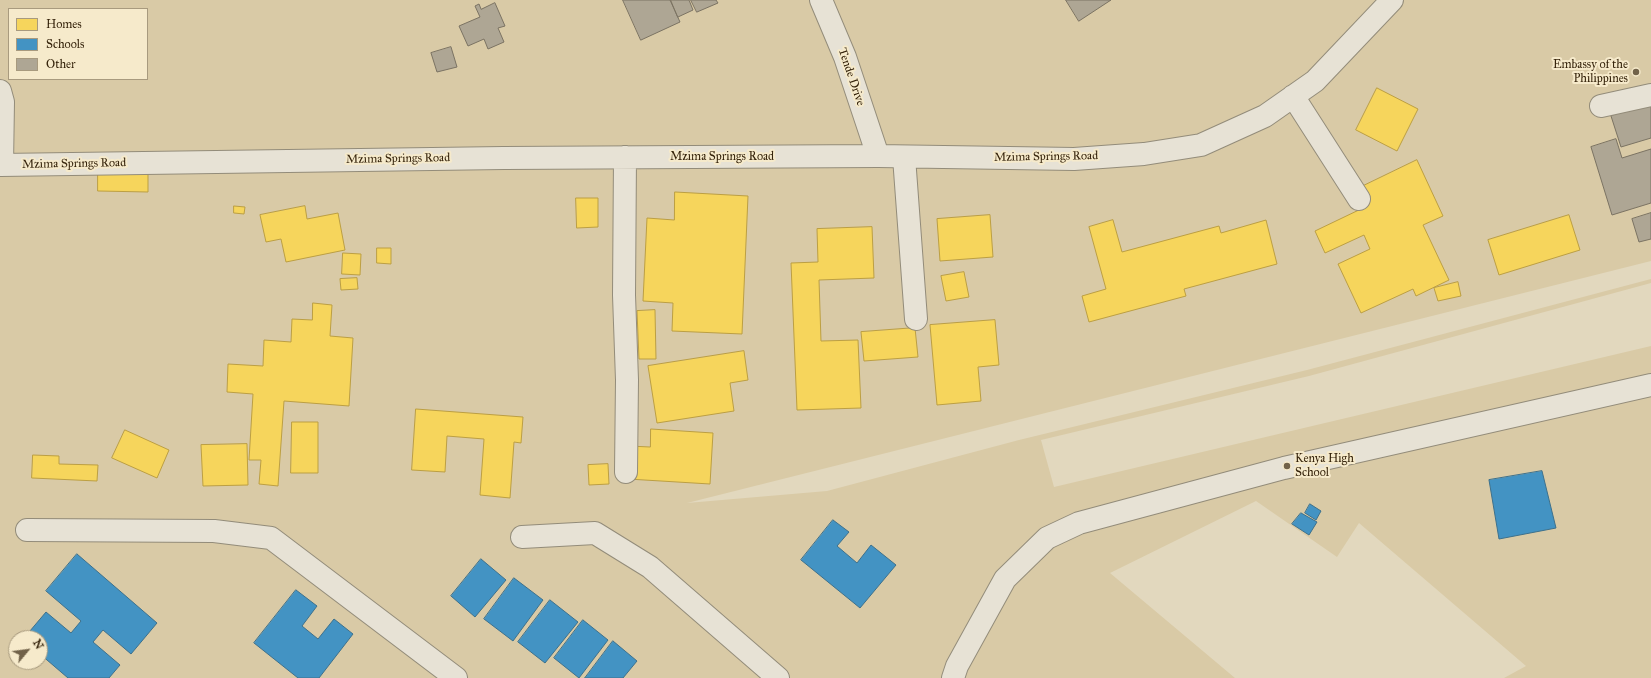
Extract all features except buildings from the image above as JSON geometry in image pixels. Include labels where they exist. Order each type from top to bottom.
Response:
[{"type":"street","name":"Tende Drive","points":[[821,0],[845,57],[878,156]]},
{"type":"street","name":"Mzima Springs Road","points":[[1,165],[625,157],[878,156],[1074,159],[1151,153],[1201,145],[1265,116],[1314,81],[1392,0]]},
{"type":"street","points":[[0,91],[3,102],[1,165]]},
{"type":"street","points":[[1601,106],[1651,95]]},
{"type":"street","points":[[1293,96],[1359,198]]},
{"type":"street","points":[[625,157],[624,295],[627,380],[626,472]]},
{"type":"street","points":[[904,157],[916,319]]},
{"type":"street","points":[[953,678],[957,666],[1005,579],[1047,538],[1079,523],[1284,468],[1651,385]]},
{"type":"street","points":[[27,530],[214,531],[271,538],[456,678]]},
{"type":"street","points":[[522,537],[595,533],[650,567],[778,678]]},
{"type":"shaded area","points":[[0,0],[1651,0],[1651,261],[687,503],[827,491],[1019,440],[1307,370],[1651,279],[1651,283],[1309,376],[1041,440],[1054,487],[1651,346],[1651,678],[1504,678],[1526,666],[1359,523],[1337,557],[1256,501],[1110,573],[1235,678],[0,678]]},
{"type":"place","name":"Embassy of the Philippines","points":[[1636,72]]},
{"type":"place","name":"Kenya High School","points":[[1287,466]]}]
